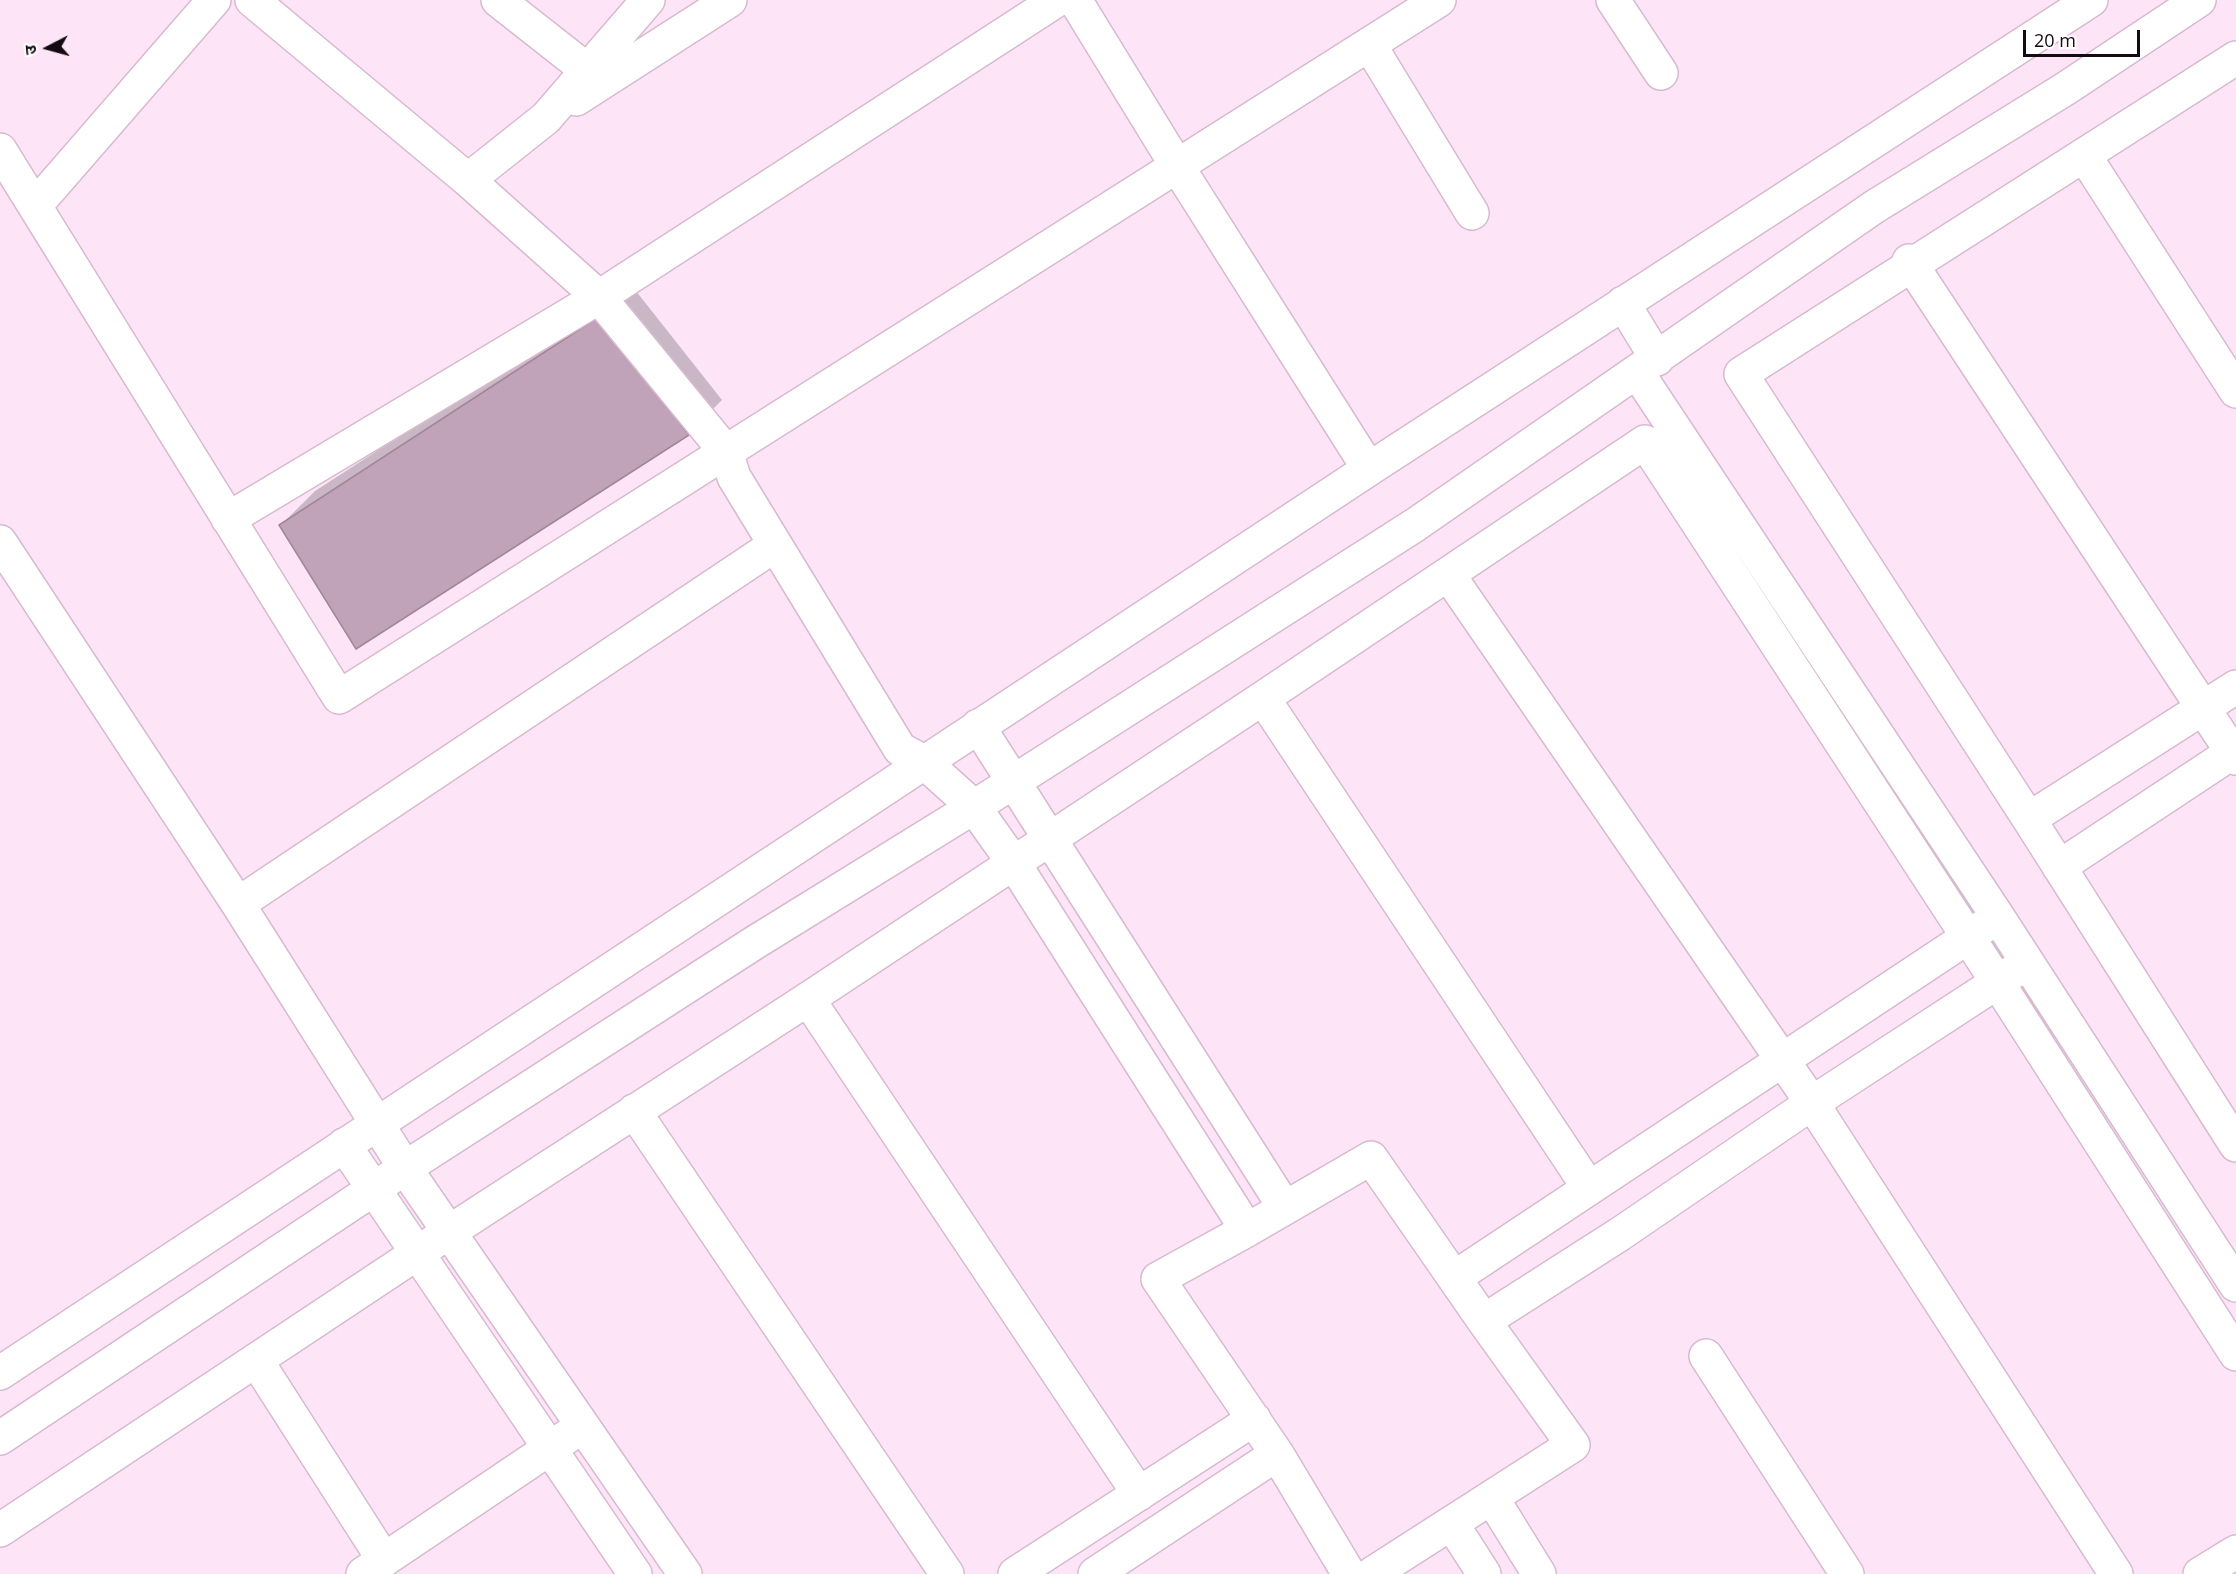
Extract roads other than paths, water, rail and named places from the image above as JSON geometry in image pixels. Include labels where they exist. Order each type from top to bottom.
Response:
[{"type":"street","points":[[35,206],[214,0]]},
{"type":"street","points":[[252,0],[468,180],[599,297],[726,452],[734,477],[900,749],[924,762],[974,807],[1013,862],[1247,1230]]},
{"type":"street","points":[[498,0],[587,70]]},
{"type":"street","points":[[546,118],[648,0]]},
{"type":"street","points":[[468,180],[546,118],[730,0]]},
{"type":"street","points":[[228,519],[599,297],[1057,0]]},
{"type":"street","points":[[1075,0],[1369,469]]},
{"type":"street","points":[[0,150],[339,697],[1439,0]]},
{"type":"street","points":[[1613,0],[1661,73]]},
{"type":"street","points":[[0,1373],[1369,469],[2091,0]]},
{"type":"street","points":[[0,1438],[405,1168],[754,943],[974,807],[1415,525],[1874,207],[2065,89],[2199,0]]},
{"type":"street","points":[[1369,44],[1472,213]]},
{"type":"street","points":[[2236,58],[1910,263],[1741,374],[2029,819],[2236,1145]]},
{"type":"street","points":[[2084,155],[2236,390]]},
{"type":"street","points":[[1910,263],[2235,753],[2059,867]]},
{"type":"street","points":[[1623,303],[1647,365],[2236,1286]]},
{"type":"street","points":[[0,1530],[448,1232],[808,999],[1645,442],[1998,983],[2236,1354]]},
{"type":"street","points":[[0,542],[238,904],[405,1168],[685,1574]]},
{"type":"street","points":[[238,904],[776,545]]},
{"type":"street","points":[[1448,574],[1812,1103],[2115,1574]]},
{"type":"street","points":[[2029,819],[2236,687]]},
{"type":"street","points":[[1263,698],[1589,1188]]},
{"type":"street","points":[[978,726],[1285,1208]]},
{"type":"street","points":[[1454,1278],[1998,917]]},
{"type":"street","points":[[1484,1321],[1620,1234],[1812,1103],[2027,962]]},
{"type":"street","points":[[808,999],[1139,1494]]},
{"type":"street","points":[[634,1111],[947,1574]]},
{"type":"street","points":[[344,1145],[635,1574]]},
{"type":"street","points":[[1349,1574],[1277,1454],[1158,1279],[1371,1158],[1573,1445],[1372,1574]]},
{"type":"street","points":[[1706,1356],[1847,1574]]},
{"type":"street","points":[[256,1360],[374,1567],[583,1426]]},
{"type":"street","points":[[1015,1574],[1254,1419]]},
{"type":"street","points":[[1095,1574],[1277,1454]]},
{"type":"street","points":[[1492,1498],[1539,1574]]},
{"type":"street","points":[[1452,1524],[1484,1574]]},
{"type":"street","points":[[2200,1574],[2236,1552]]}]
